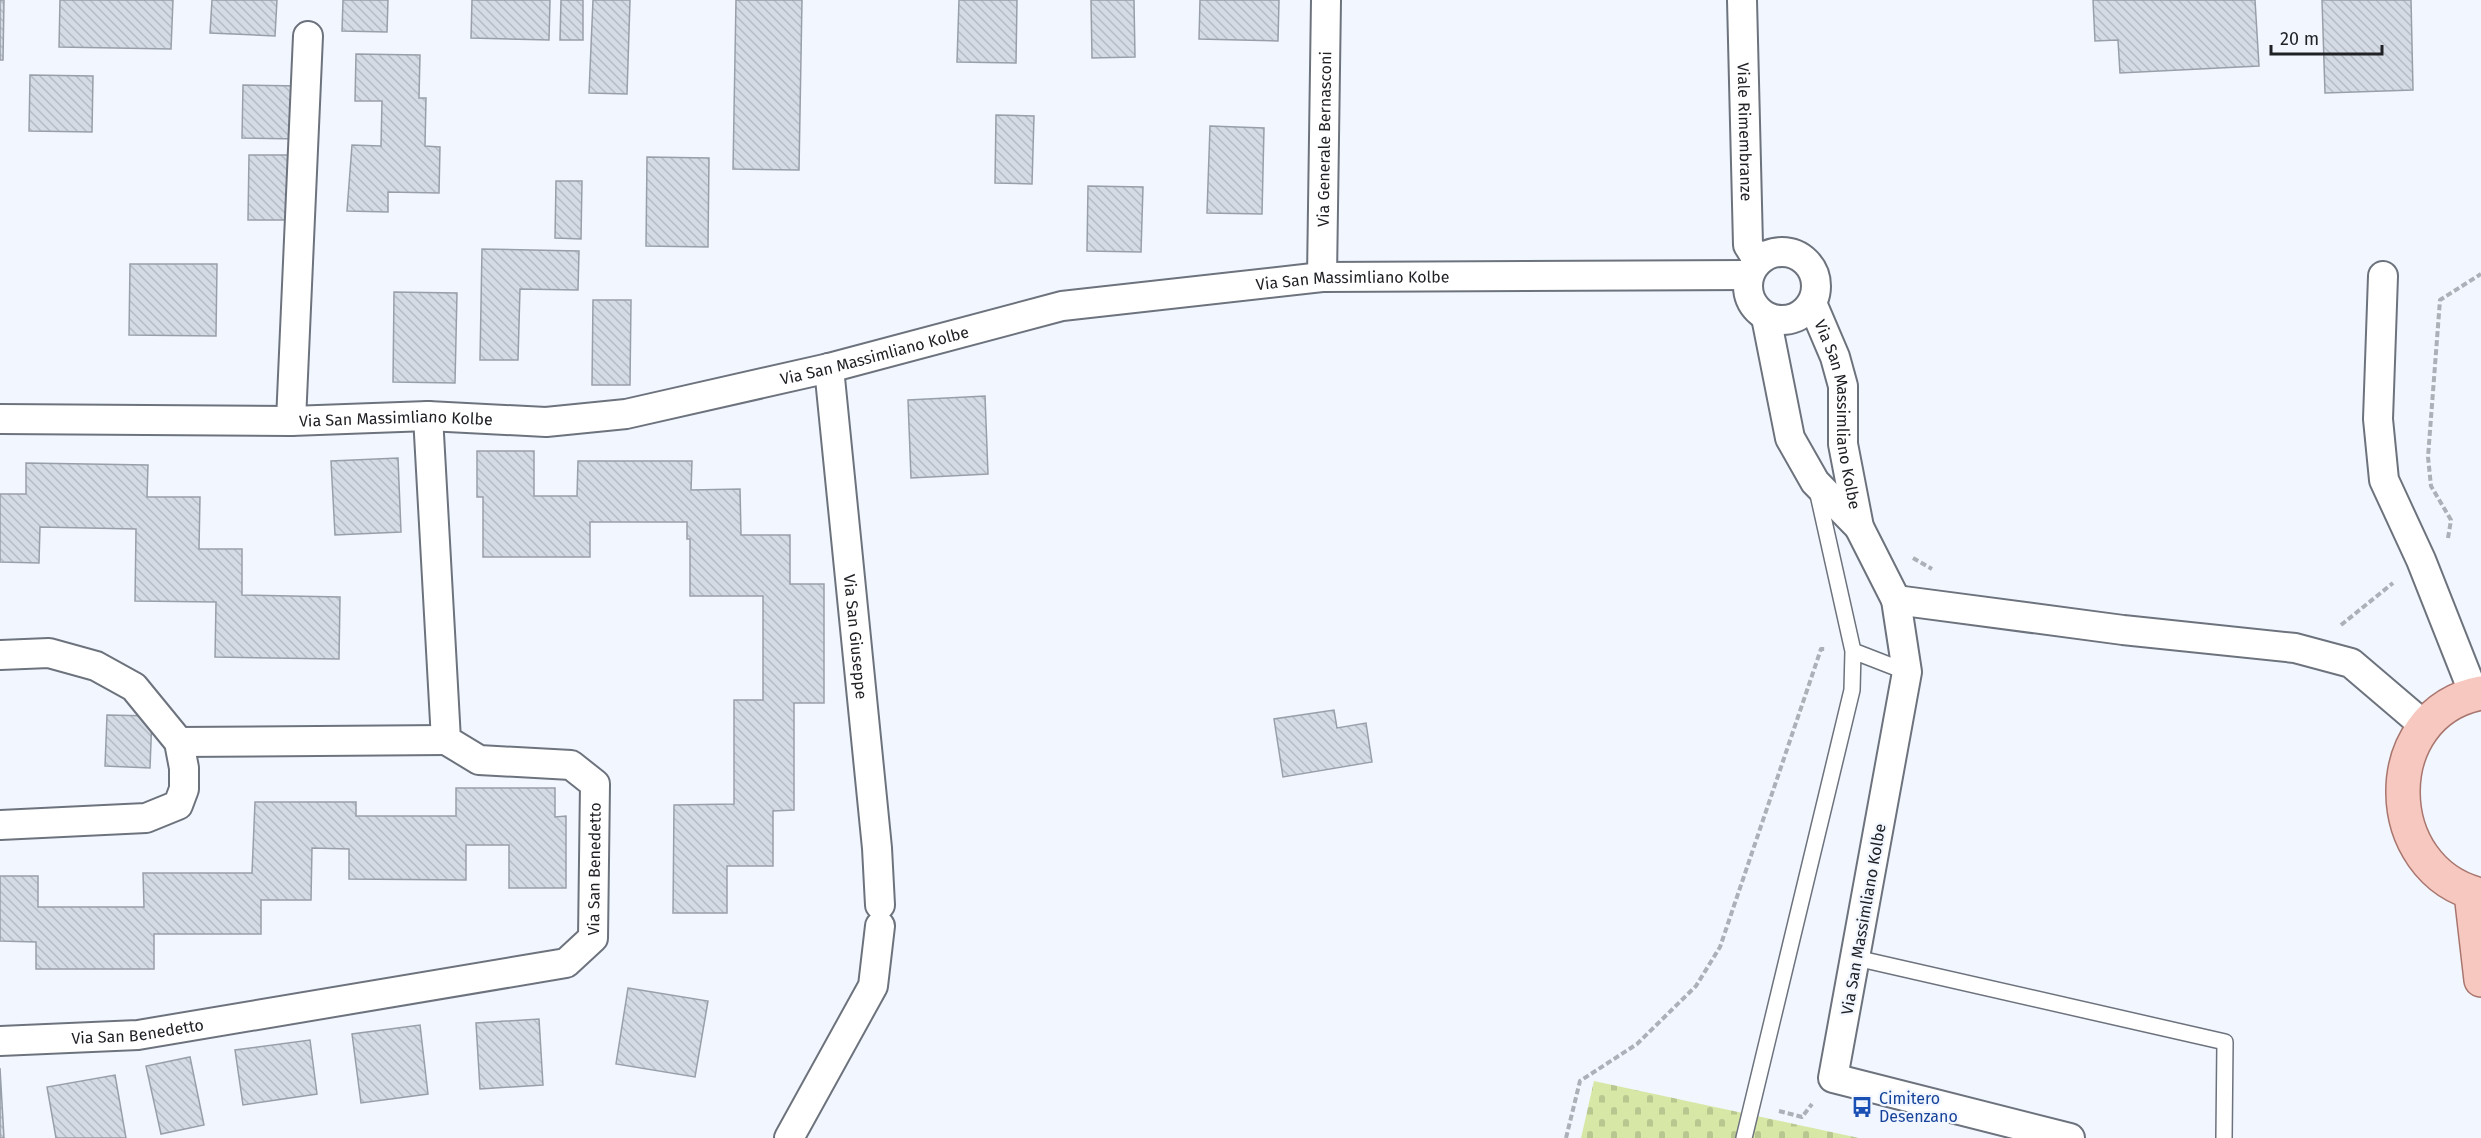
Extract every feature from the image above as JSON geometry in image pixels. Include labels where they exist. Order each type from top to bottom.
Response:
[{"type":"main road","points":[[2478,694],[2440,713],[2426,727],[2414,745],[2405,766],[2402,788],[2403,811],[2409,832],[2419,852],[2433,869],[2451,883],[2476,894],[2481,980]]},
{"type":"street","name":"Via Generale Bernasconi","points":[[1322,277],[1326,0]]},
{"type":"street","name":"Viale Rimembranze","points":[[1742,0],[1748,245],[1753,268]]},
{"type":"street","points":[[291,421],[308,36]]},
{"type":"street","points":[[1772,253],[1794,254],[1812,269],[1816,280],[1816,292],[1812,303],[1795,318],[1783,321],[1766,317],[1754,307],[1748,297],[1753,268],[1772,253]]},
{"type":"street","name":"Via San Massimliano Kolbe","points":[[0,419],[291,421],[428,416],[546,422],[626,414],[829,368],[1062,306],[1322,277],[1753,268]]},
{"type":"street","points":[[2383,276],[2378,419],[2384,480],[2478,694]]},
{"type":"street","name":"Via San Massimliano Kolbe","points":[[1812,303],[1835,357],[1843,386],[1843,444],[1859,528],[1896,600],[1906,672],[1833,1078],[2070,1138]]},
{"type":"street","name":"Via San Massimliano Kolbe","points":[[1766,317],[1790,438],[1815,482],[1859,528]]},
{"type":"street","name":"Via San Giuseppe","points":[[789,1138],[873,986],[880,916],[876,836],[829,368]]},
{"type":"street","points":[[179,741],[446,740],[428,416]]},
{"type":"street","points":[[1896,600],[2123,630],[2295,648],[2352,663],[2426,727]]},
{"type":"street","points":[[0,655],[49,653],[96,666],[134,687],[179,741],[184,768],[184,789],[178,805],[146,818],[0,825]]},
{"type":"street","name":"Via San Benedetto","points":[[0,1041],[138,1035],[566,963],[593,938],[595,784],[571,765],[479,760],[446,740]]},
{"type":"lane","points":[[1744,1138],[1852,690],[1853,651],[1815,482]]},
{"type":"lane","points":[[1853,651],[1906,672]]},
{"type":"lane","points":[[1856,958],[2225,1042],[2224,1138]]},
{"type":"path","points":[[2333,632],[2450,536],[2451,520],[2431,486],[2428,457],[2440,300],[2481,274]]},
{"type":"path","points":[[1907,555],[1935,571]]},
{"type":"path","points":[[1566,1138],[1580,1081],[1637,1044],[1696,986],[1720,947],[1821,649],[1853,651]]},
{"type":"path","points":[[1769,1109],[1802,1117]]},
{"type":"green space","points":[[1594,1081],[1859,1138],[1581,1138]]},
{"type":"building","points":[[0,0],[4,0],[3,60],[0,60]]},
{"type":"building","points":[[60,0],[173,0],[171,49],[59,47]]},
{"type":"building","points":[[212,0],[277,0],[275,36],[210,33]]},
{"type":"building","points":[[343,0],[388,0],[387,32],[342,31]]},
{"type":"building","points":[[472,0],[550,0],[549,40],[471,38]]},
{"type":"building","points":[[561,0],[583,0],[583,40],[560,40]]},
{"type":"building","points":[[593,0],[630,0],[627,94],[589,93]]},
{"type":"building","points":[[736,0],[802,0],[799,170],[733,169]]},
{"type":"building","points":[[959,0],[1017,0],[1016,63],[957,62]]},
{"type":"building","points":[[1091,0],[1134,0],[1135,57],[1092,58]]},
{"type":"building","points":[[1200,0],[1279,0],[1278,41],[1199,39]]},
{"type":"building","points":[[2093,0],[2255,0],[2259,66],[2120,73],[2118,40],[2095,41]]},
{"type":"building","points":[[2322,0],[2411,0],[2413,90],[2325,93]]},
{"type":"building","points":[[356,54],[420,55],[419,98],[426,98],[425,146],[440,147],[439,193],[388,192],[388,212],[347,211],[352,145],[381,146],[382,101],[355,101]]},
{"type":"building","points":[[30,75],[93,76],[92,132],[29,131]]},
{"type":"building","points":[[243,85],[301,86],[300,139],[242,138]]},
{"type":"building","points":[[996,115],[1034,116],[1032,184],[995,183]]},
{"type":"building","points":[[1210,126],[1264,128],[1262,214],[1207,213]]},
{"type":"building","points":[[249,155],[299,155],[299,220],[248,220]]},
{"type":"building","points":[[647,157],[709,158],[708,247],[646,246]]},
{"type":"building","points":[[556,181],[582,181],[581,239],[555,238]]},
{"type":"building","points":[[1088,186],[1143,187],[1141,252],[1087,251]]},
{"type":"building","points":[[482,249],[579,251],[578,290],[520,289],[518,360],[480,360]]},
{"type":"building","points":[[130,264],[217,264],[216,336],[129,335]]},
{"type":"building","points":[[394,292],[457,293],[455,383],[393,382]]},
{"type":"building","points":[[593,300],[631,300],[630,385],[592,385]]},
{"type":"building","points":[[985,396],[988,474],[911,478],[908,400]]},
{"type":"building","points":[[477,451],[534,451],[534,496],[577,496],[578,461],[692,461],[691,490],[740,489],[741,535],[790,535],[790,584],[824,584],[824,703],[794,703],[794,810],[773,811],[773,866],[727,866],[727,913],[673,913],[674,805],[734,804],[734,700],[763,700],[763,596],[690,596],[690,539],[687,539],[687,522],[590,522],[590,557],[483,557],[483,497],[477,497]]},
{"type":"building","points":[[398,458],[401,532],[335,535],[331,461]]},
{"type":"building","points":[[26,463],[148,465],[147,497],[200,497],[199,549],[242,549],[242,595],[340,597],[339,659],[215,657],[216,602],[135,601],[136,529],[40,527],[39,563],[0,562],[0,494],[26,494]]},
{"type":"building","points":[[1334,710],[1337,728],[1366,723],[1372,762],[1283,777],[1274,719]]},
{"type":"building","points":[[107,715],[152,716],[150,768],[105,766]]},
{"type":"building","points":[[456,788],[555,788],[555,817],[566,816],[566,888],[509,888],[509,845],[466,845],[466,880],[349,879],[349,849],[312,848],[311,900],[261,900],[261,934],[154,934],[154,969],[36,969],[36,942],[0,941],[0,876],[38,876],[38,907],[144,907],[143,873],[252,873],[255,802],[356,802],[356,816],[456,816]]},
{"type":"building","points":[[628,988],[708,1001],[695,1077],[616,1064]]},
{"type":"building","points":[[539,1019],[543,1085],[480,1089],[476,1023]]},
{"type":"building","points":[[420,1025],[428,1094],[361,1103],[352,1034]]},
{"type":"building","points":[[310,1040],[317,1094],[243,1105],[235,1050]]},
{"type":"building","points":[[190,1057],[204,1125],[161,1134],[146,1066]]},
{"type":"building","points":[[0,1068],[4,1138],[0,1138]]},
{"type":"building","points":[[115,1075],[126,1138],[56,1138],[47,1087]]},
{"type":"place","name":"Cimitero Desenzano","points":[[1862,1107]]}]
